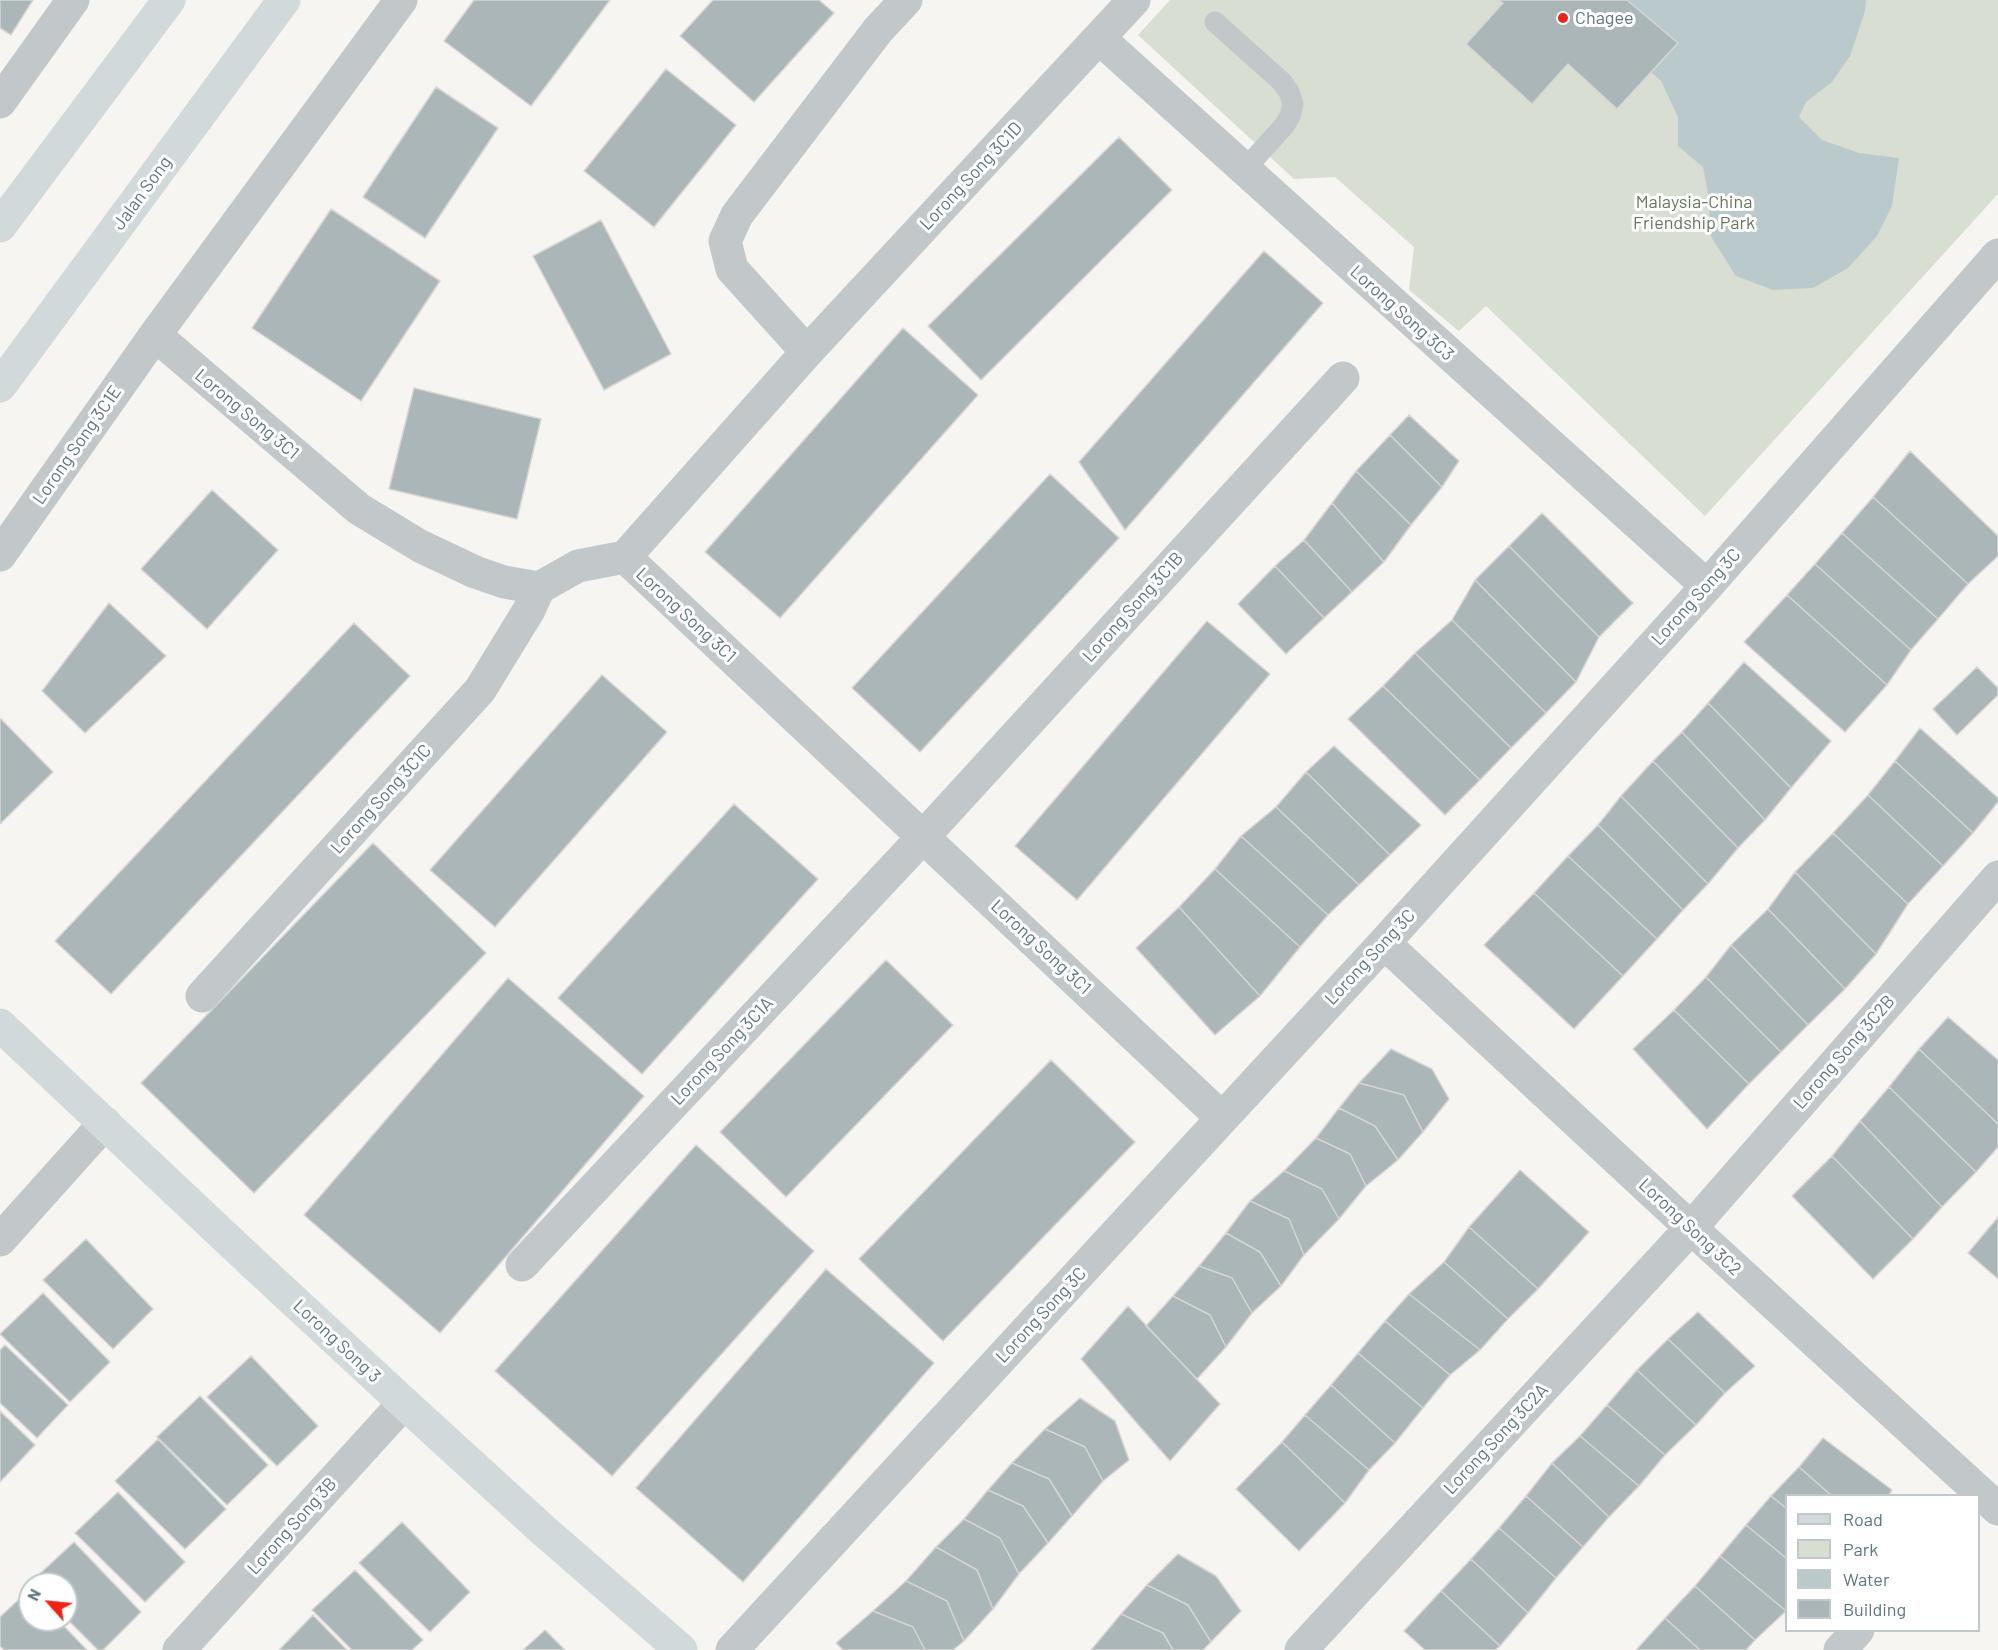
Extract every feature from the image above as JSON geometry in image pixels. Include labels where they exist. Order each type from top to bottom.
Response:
[{"type":"street","points":[[0,102],[73,0]]},
{"type":"street","points":[[0,226],[169,0]]},
{"type":"street","name":"Jalan Song","points":[[0,386],[284,0]]},
{"type":"street","points":[[155,335],[401,0]]},
{"type":"street","points":[[807,352],[732,269],[725,241],[737,214],[879,30],[906,0]]},
{"type":"street","name":"Lorong Song 3C1D","points":[[625,557],[807,352],[1134,0]]},
{"type":"street","name":"Lorong Song 3C3","points":[[1099,38],[1707,586]]},
{"type":"street","name":"Lorong Song 3C","points":[[732,1650],[1384,943],[1707,586],[1998,255]]},
{"type":"street","name":"Lorong Song 3C1E","points":[[0,555],[155,335]]},
{"type":"street","name":"Lorong Song 3C1","points":[[155,335],[359,509],[420,546],[475,572],[504,582],[539,588],[578,566],[625,557],[1222,1118]]},
{"type":"street","name":"Lorong Song 3C1B","points":[[923,837],[1343,378]]},
{"type":"street","name":"Lorong Song 3C1C","points":[[202,996],[480,690],[529,610],[539,588]]},
{"type":"street","name":"Lorong Song 3C1A","points":[[522,1265],[923,837]]},
{"type":"street","name":"Lorong Song 3C2B","points":[[1691,1228],[1998,877]]},
{"type":"street","name":"Lorong Song 3C2","points":[[1384,943],[1979,1494]]},
{"type":"street","name":"Lorong Song 3","points":[[0,1025],[255,1266],[543,1530],[681,1650]]},
{"type":"street","points":[[0,1240],[105,1123]]},
{"type":"street","name":"Lorong Song 3C2A","points":[[1301,1650],[1691,1228]]},
{"type":"street","name":"Lorong Song 3B","points":[[179,1650],[404,1402]]},
{"type":"street","points":[[1840,1650],[1856,1632]]},
{"type":"lane","points":[[1215,22],[1282,82],[1293,104],[1284,126],[1244,170]]},
{"type":"green space","name":"Malaysia-China Friendship Park","points":[[1170,0],[1998,0],[1998,194],[1705,516],[1486,306],[1459,331],[1409,290],[1414,247],[1335,177],[1294,179],[1138,35]]},
{"type":"water","points":[[1569,0],[1866,0],[1865,11],[1850,56],[1832,82],[1806,102],[1799,117],[1822,140],[1859,153],[1899,158],[1892,206],[1877,236],[1848,268],[1813,288],[1773,290],[1736,276],[1710,235],[1709,198],[1703,167],[1678,146],[1678,117],[1661,81]]},
{"type":"building","points":[[0,0],[33,0],[11,35],[0,28]]},
{"type":"building","points":[[474,0],[610,0],[531,106],[444,41]]},
{"type":"building","points":[[713,0],[819,0],[834,13],[754,102],[680,36]]},
{"type":"building","points":[[1499,0],[1627,0],[1678,43],[1617,109],[1568,64],[1532,104],[1466,44],[1503,3]]},
{"type":"building","points":[[666,69],[736,125],[654,227],[584,171]]},
{"type":"building","points":[[436,87],[498,128],[425,238],[363,197]]},
{"type":"building","points":[[1119,137],[1172,190],[981,380],[928,326]]},
{"type":"building","points":[[331,209],[440,281],[361,401],[252,328]]},
{"type":"building","points":[[601,220],[671,354],[604,390],[533,256]]},
{"type":"building","points":[[1264,251],[1323,303],[1125,530],[1079,462]]},
{"type":"building","points":[[903,328],[978,395],[780,618],[705,552]]},
{"type":"building","points":[[414,388],[541,419],[517,519],[389,489]]},
{"type":"building","points":[[1409,415],[1459,461],[1442,487],[1390,435]]},
{"type":"building","points":[[1390,435],[1442,487],[1411,525],[1356,471]]},
{"type":"building","points":[[1910,451],[1998,536],[1998,556],[1968,584],[1873,497]]},
{"type":"building","points":[[1356,471],[1411,525],[1384,562],[1332,503]]},
{"type":"building","points":[[1050,474],[1119,538],[920,752],[852,688]]},
{"type":"building","points":[[212,490],[278,550],[207,629],[141,569]]},
{"type":"building","points":[[1873,497],[1968,584],[1938,619],[1842,533]]},
{"type":"building","points":[[1332,503],[1384,562],[1352,592],[1304,540]]},
{"type":"building","points":[[1542,513],[1633,603],[1599,637],[1509,546]]},
{"type":"building","points":[[1842,533],[1938,619],[1911,650],[1815,564]]},
{"type":"building","points":[[1304,540],[1352,592],[1324,618],[1275,566]]},
{"type":"building","points":[[1509,546],[1599,637],[1576,682],[1475,580]]},
{"type":"building","points":[[1815,564],[1911,650],[1887,685],[1787,595]]},
{"type":"building","points":[[1275,566],[1324,618],[1286,654],[1238,604]]},
{"type":"building","points":[[1475,580],[1576,682],[1546,713],[1452,620]]},
{"type":"building","points":[[1787,595],[1887,685],[1845,732],[1744,642]]},
{"type":"building","points":[[109,603],[166,656],[85,733],[42,691]]},
{"type":"building","points":[[1452,620],[1546,713],[1511,748],[1415,653]]},
{"type":"building","points":[[1207,621],[1270,674],[1077,900],[1015,846]]},
{"type":"building","points":[[354,623],[410,676],[111,994],[55,941]]},
{"type":"building","points":[[1415,653],[1511,748],[1480,780],[1383,686]]},
{"type":"building","points":[[1744,662],[1831,741],[1791,788],[1708,703]]},
{"type":"building","points":[[1977,667],[1998,688],[1998,695],[1957,735],[1933,709]]},
{"type":"building","points":[[602,675],[667,732],[495,927],[430,870]]},
{"type":"building","points":[[1383,686],[1480,780],[1445,815],[1348,719]]},
{"type":"building","points":[[1708,703],[1791,788],[1765,820],[1682,732]]},
{"type":"building","points":[[0,720],[53,772],[0,824]]},
{"type":"building","points":[[1920,728],[1998,798],[1998,802],[1973,833],[1895,761]]},
{"type":"building","points":[[1682,732],[1765,820],[1738,848],[1653,761]]},
{"type":"building","points":[[1334,746],[1421,825],[1390,855],[1306,772]]},
{"type":"building","points":[[1653,761],[1738,848],[1708,884],[1621,796]]},
{"type":"building","points":[[1895,761],[1973,833],[1943,866],[1868,795]]},
{"type":"building","points":[[1306,772],[1390,855],[1359,885],[1276,807]]},
{"type":"building","points":[[1868,795],[1943,866],[1908,904],[1833,833]]},
{"type":"building","points":[[1621,796],[1708,884],[1683,910],[1598,825]]},
{"type":"building","points":[[734,804],[818,879],[642,1074],[558,998]]},
{"type":"building","points":[[1276,807],[1359,885],[1328,915],[1241,836]]},
{"type":"building","points":[[1598,825],[1683,910],[1657,939],[1568,856]]},
{"type":"building","points":[[1833,833],[1908,904],[1876,954],[1795,872]]},
{"type":"building","points":[[1241,836],[1328,915],[1300,947],[1215,869]]},
{"type":"building","points":[[373,843],[486,953],[254,1193],[141,1083]]},
{"type":"building","points":[[1568,856],[1657,939],[1623,976],[1534,893]]},
{"type":"building","points":[[1215,869],[1300,947],[1260,996],[1179,907]]},
{"type":"building","points":[[1795,872],[1876,954],[1845,989],[1768,909]]},
{"type":"building","points":[[1534,893],[1623,976],[1574,1029],[1484,945]]},
{"type":"building","points":[[1179,907],[1260,996],[1215,1035],[1136,948]]},
{"type":"building","points":[[1768,909],[1845,989],[1808,1025],[1731,945]]},
{"type":"building","points":[[1731,945],[1808,1025],[1781,1052],[1706,977]]},
{"type":"building","points":[[886,960],[953,1025],[786,1197],[720,1132]]},
{"type":"building","points":[[1706,977],[1781,1052],[1749,1084],[1674,1010]]},
{"type":"building","points":[[508,978],[644,1096],[440,1333],[304,1215]]},
{"type":"building","points":[[1674,1010],[1749,1084],[1707,1129],[1633,1049]]},
{"type":"building","points":[[1948,1017],[1998,1060],[1998,1124],[1919,1049]]},
{"type":"building","points":[[1391,1049],[1432,1069],[1449,1099],[1423,1132],[1404,1095],[1359,1083]]},
{"type":"building","points":[[1919,1049],[1998,1124],[1998,1147],[1976,1172],[1889,1087]]},
{"type":"building","points":[[1051,1060],[1135,1142],[943,1341],[859,1259]]},
{"type":"building","points":[[1359,1083],[1404,1095],[1423,1132],[1398,1160],[1375,1126],[1339,1108]]},
{"type":"building","points":[[1889,1087],[1976,1172],[1942,1207],[1860,1121]]},
{"type":"building","points":[[1339,1108],[1375,1126],[1398,1160],[1366,1186],[1350,1154],[1316,1138]]},
{"type":"building","points":[[1860,1121],[1942,1207],[1913,1239],[1832,1156]]},
{"type":"building","points":[[1316,1138],[1350,1154],[1366,1186],[1339,1219],[1322,1189],[1284,1171]]},
{"type":"building","points":[[696,1145],[814,1251],[612,1476],[495,1371]]},
{"type":"building","points":[[1832,1156],[1913,1239],[1873,1279],[1792,1196]]},
{"type":"building","points":[[1520,1170],[1589,1232],[1538,1289],[1469,1227]]},
{"type":"building","points":[[1284,1171],[1322,1189],[1339,1219],[1304,1255],[1289,1219],[1250,1201]]},
{"type":"building","points":[[1250,1201],[1289,1219],[1304,1255],[1281,1286],[1260,1252],[1226,1233]]},
{"type":"building","points":[[1998,1217],[1998,1279],[1968,1253]]},
{"type":"building","points":[[1469,1227],[1538,1289],[1508,1319],[1444,1262]]},
{"type":"building","points":[[1226,1233],[1260,1252],[1281,1286],[1252,1313],[1232,1278],[1199,1266]]},
{"type":"building","points":[[86,1239],[153,1309],[113,1349],[43,1280]]},
{"type":"building","points":[[1444,1262],[1508,1319],[1480,1350],[1409,1294]]},
{"type":"building","points":[[1199,1266],[1232,1278],[1252,1313],[1226,1347],[1210,1315],[1173,1296]]},
{"type":"building","points":[[826,1269],[934,1363],[743,1582],[636,1488]]},
{"type":"building","points":[[43,1293],[110,1362],[70,1402],[0,1334]]},
{"type":"building","points":[[1409,1294],[1480,1350],[1450,1375],[1385,1321]]},
{"type":"building","points":[[1173,1296],[1210,1315],[1226,1347],[1197,1379],[1146,1326]]},
{"type":"building","points":[[1128,1306],[1220,1404],[1170,1461],[1081,1359]]},
{"type":"building","points":[[1698,1312],[1755,1366],[1725,1393],[1668,1339]]},
{"type":"building","points":[[1385,1321],[1450,1375],[1423,1408],[1358,1353]]},
{"type":"building","points":[[1668,1339],[1725,1393],[1696,1425],[1637,1370]]},
{"type":"building","points":[[5,1345],[68,1405],[37,1438],[0,1403],[0,1350]]},
{"type":"building","points":[[1358,1353],[1423,1408],[1395,1443],[1331,1385]]},
{"type":"building","points":[[251,1356],[318,1426],[277,1466],[207,1397]]},
{"type":"building","points":[[1637,1370],[1696,1425],[1665,1455],[1607,1405]]},
{"type":"building","points":[[1331,1385],[1395,1443],[1369,1470],[1305,1415]]},
{"type":"building","points":[[200,1396],[268,1465],[227,1505],[157,1437]]},
{"type":"building","points":[[1080,1398],[1115,1421],[1129,1460],[1103,1481],[1085,1447],[1045,1429]]},
{"type":"building","points":[[1607,1405],[1665,1455],[1639,1486],[1580,1436]]},
{"type":"building","points":[[0,1411],[35,1445],[0,1482]]},
{"type":"building","points":[[1305,1415],[1369,1470],[1345,1503],[1282,1442]]},
{"type":"building","points":[[1045,1429],[1085,1447],[1103,1481],[1072,1516],[1049,1479],[1012,1463]]},
{"type":"building","points":[[1580,1436],[1639,1486],[1609,1517],[1552,1463]]},
{"type":"building","points":[[1823,1438],[1892,1490],[1889,1494],[1830,1494],[1799,1467]]},
{"type":"building","points":[[158,1439],[226,1509],[185,1549],[115,1481]]},
{"type":"building","points":[[1282,1442],[1345,1503],[1299,1551],[1236,1489]]},
{"type":"building","points":[[1012,1463],[1049,1479],[1072,1516],[1048,1543],[1023,1506],[988,1490]]},
{"type":"building","points":[[1552,1463],[1609,1517],[1583,1547],[1526,1496]]},
{"type":"building","points":[[1799,1467],[1830,1494],[1785,1494],[1785,1507],[1771,1496]]},
{"type":"building","points":[[988,1490],[1023,1506],[1048,1543],[1019,1574],[1000,1538],[964,1519]]},
{"type":"building","points":[[118,1492],[185,1562],[145,1602],[75,1533]]},
{"type":"building","points":[[1526,1496],[1583,1547],[1556,1578],[1499,1528]]},
{"type":"building","points":[[1771,1496],[1785,1507],[1785,1557],[1746,1525]]},
{"type":"building","points":[[964,1519],[1000,1538],[1019,1574],[993,1609],[977,1570],[936,1547]]},
{"type":"building","points":[[402,1522],[470,1592],[430,1632],[359,1563]]},
{"type":"building","points":[[1746,1525],[1785,1557],[1785,1610],[1720,1556]]},
{"type":"building","points":[[1499,1528],[1556,1578],[1528,1613],[1471,1559]]},
{"type":"building","points":[[74,1542],[141,1612],[103,1650],[98,1650],[78,1630],[78,1572],[42,1572]]},
{"type":"building","points":[[936,1547],[977,1570],[993,1609],[964,1641],[947,1601],[906,1581]]},
{"type":"building","points":[[1178,1554],[1216,1576],[1241,1611],[1211,1642],[1188,1605],[1147,1585]]},
{"type":"building","points":[[1720,1556],[1785,1612],[1755,1640],[1695,1586]]},
{"type":"building","points":[[1471,1559],[1528,1613],[1500,1646],[1441,1591]]},
{"type":"building","points":[[355,1570],[423,1640],[412,1650],[352,1650],[312,1610]]},
{"type":"building","points":[[906,1581],[947,1601],[964,1641],[953,1650],[925,1650],[913,1627],[873,1611]]},
{"type":"building","points":[[1147,1585],[1188,1605],[1211,1642],[1203,1650],[1173,1650],[1163,1633],[1121,1614]]},
{"type":"building","points":[[1695,1586],[1755,1640],[1746,1650],[1700,1650],[1665,1618]]},
{"type":"building","points":[[1441,1591],[1500,1646],[1495,1650],[1425,1650],[1404,1631]]},
{"type":"building","points":[[18,1600],[18,1632],[70,1632],[87,1650],[4,1650],[0,1646],[0,1617]]},
{"type":"building","points":[[873,1611],[913,1627],[925,1650],[843,1650],[836,1643]]},
{"type":"building","points":[[1121,1614],[1163,1633],[1173,1650],[1091,1650]]},
{"type":"building","points":[[313,1615],[347,1650],[279,1650]]},
{"type":"building","points":[[1665,1618],[1700,1650],[1636,1650]]},
{"type":"building","points":[[545,1630],[565,1650],[523,1650]]},
{"type":"place","name":"Chagee","points":[[1563,18]]}]
